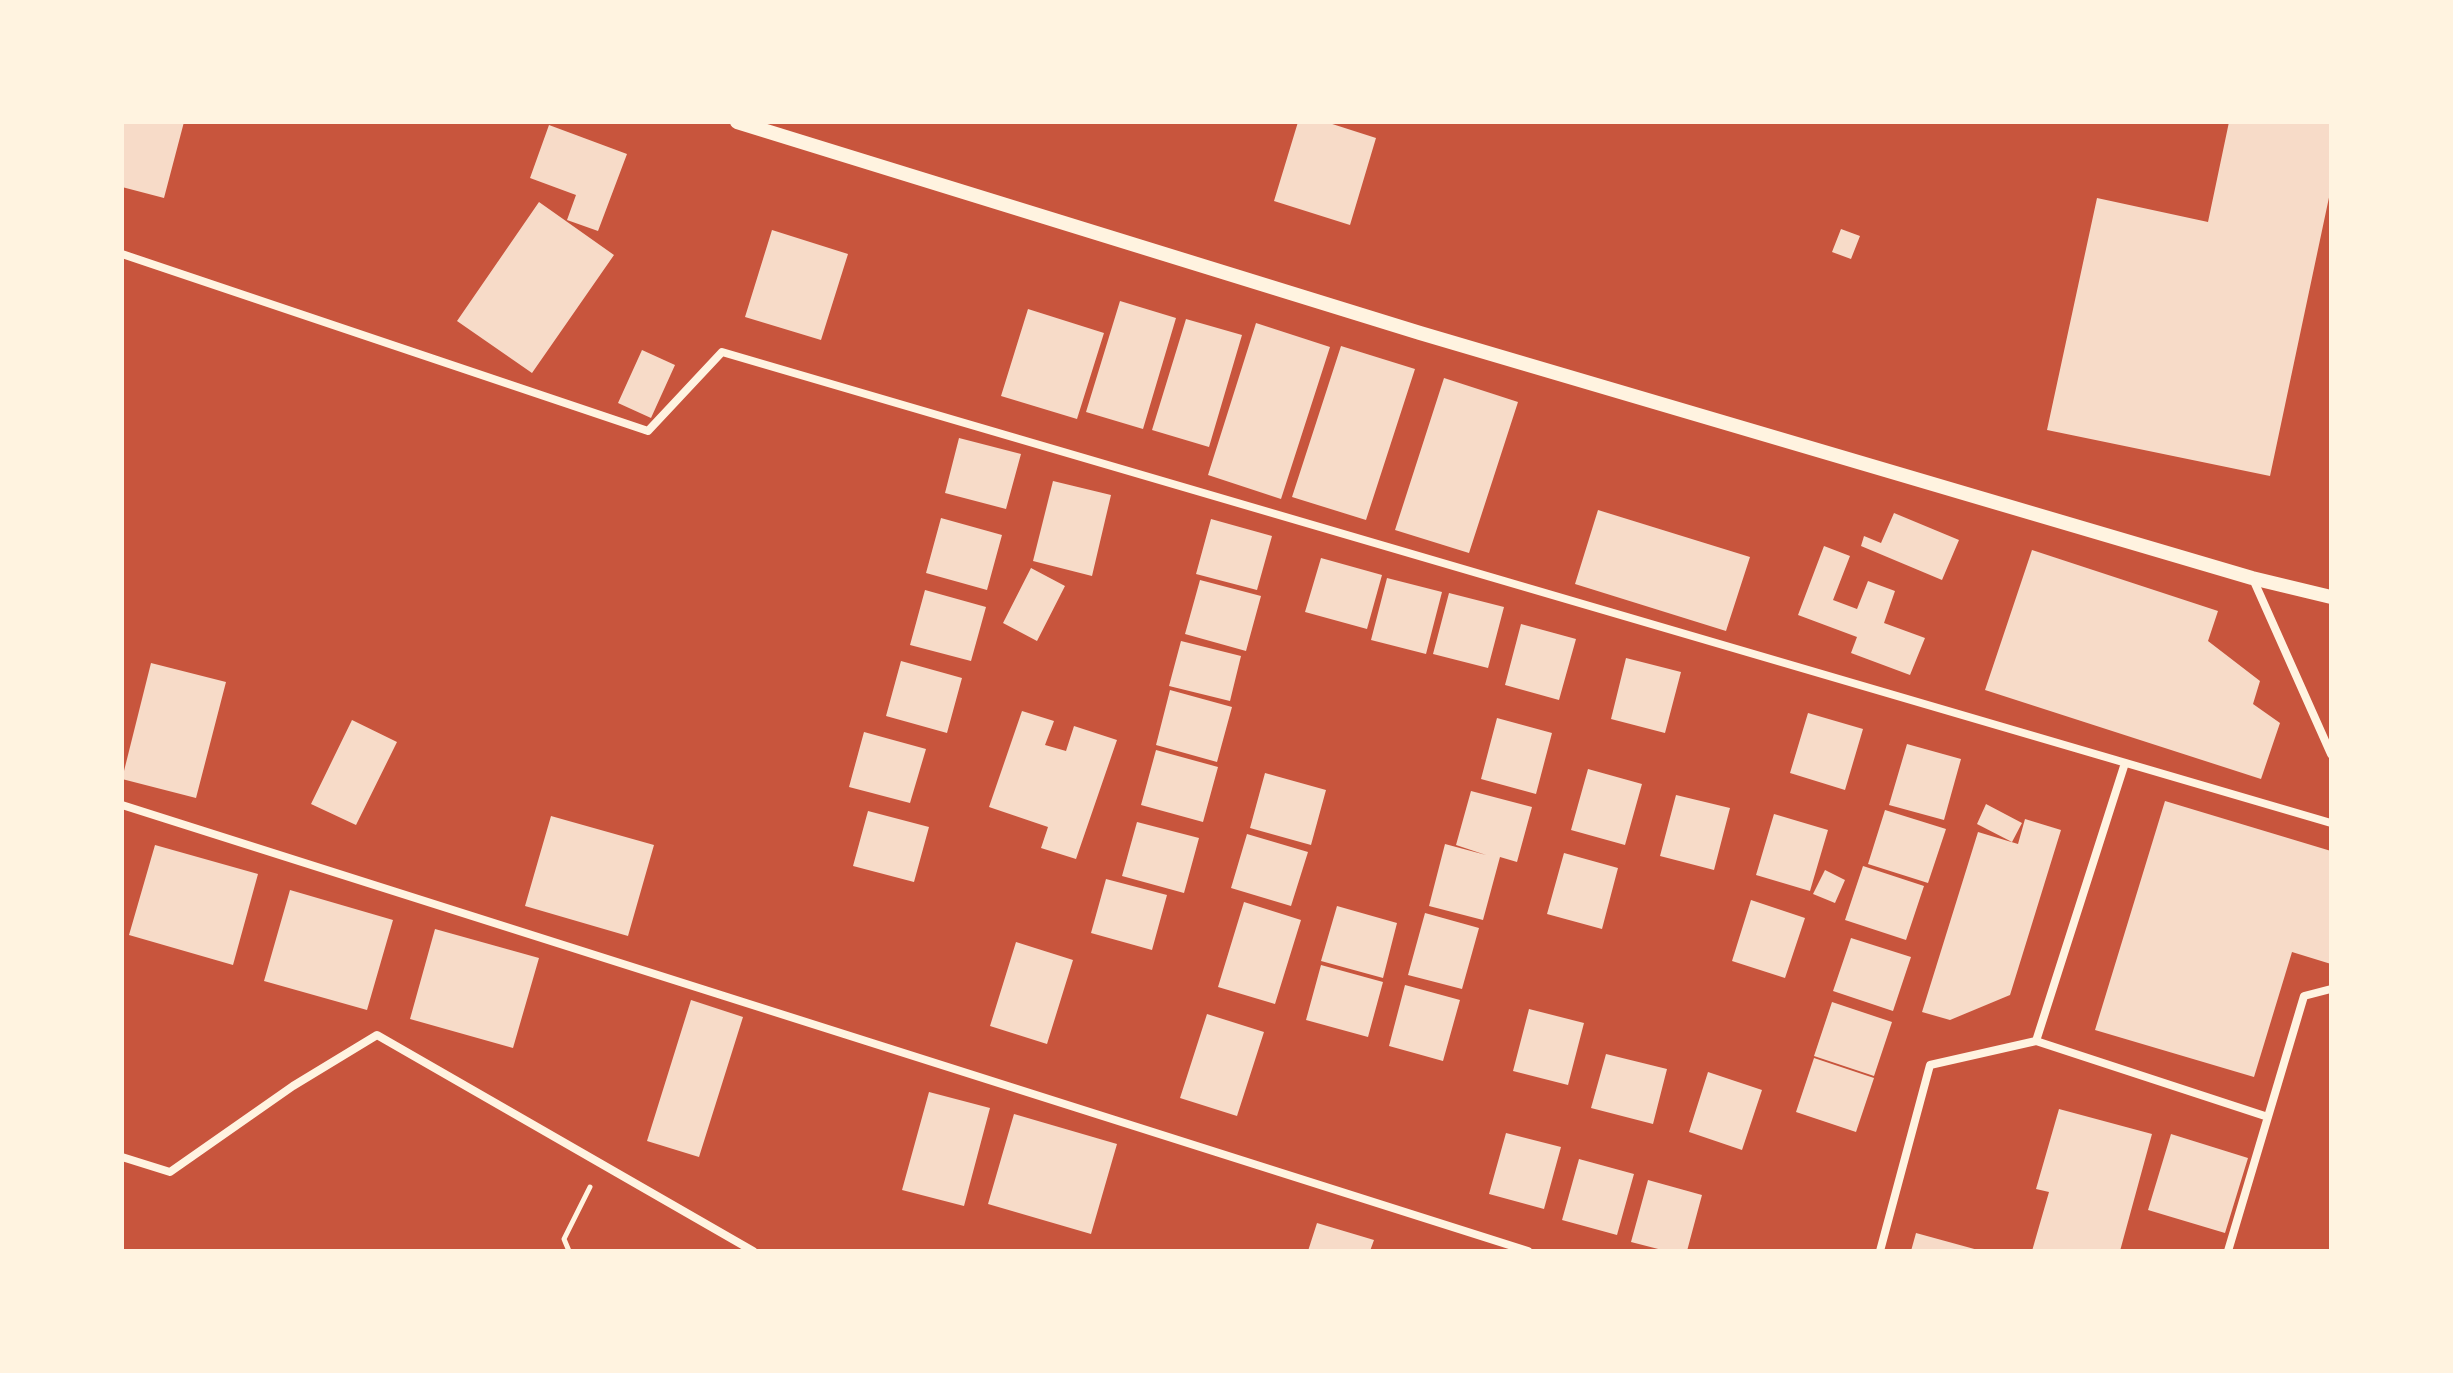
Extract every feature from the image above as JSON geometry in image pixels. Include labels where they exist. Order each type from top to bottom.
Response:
[{"type":"street","points":[[737,122],[1420,333],[2252,578],[2331,597]]},
{"type":"street","points":[[122,254],[648,431],[722,352],[2331,823]]},
{"type":"street","points":[[2252,578],[2331,754]]},
{"type":"street","points":[[2036,1041],[2125,763]]},
{"type":"street","points":[[122,805],[1528,1251]]},
{"type":"street","points":[[2228,1251],[2304,996],[2331,989]]},
{"type":"street","points":[[122,1157],[170,1172],[293,1086],[377,1035],[753,1251]]},
{"type":"street","points":[[1880,1251],[1930,1065],[2036,1041],[2268,1117]]},
{"type":"path","points":[[569,1251],[564,1239],[602,1163]]},
{"type":"building","points":[[122,122],[184,122],[164,198],[122,187]]},
{"type":"building","points":[[1298,122],[1326,122],[1376,138],[1350,225],[1274,201]]},
{"type":"building","points":[[2229,122],[2331,122],[2331,188],[2270,476],[2047,430],[2097,198],[2208,222]]},
{"type":"building","points":[[549,125],[627,154],[598,231],[567,220],[576,195],[530,178]]},
{"type":"building","points":[[539,202],[614,255],[532,373],[457,321]]},
{"type":"building","points":[[1841,229],[1860,236],[1851,259],[1832,252]]},
{"type":"building","points":[[772,230],[848,254],[821,340],[745,317]]},
{"type":"building","points":[[1120,301],[1176,318],[1143,429],[1086,412]]},
{"type":"building","points":[[1028,309],[1104,333],[1077,419],[1001,396]]},
{"type":"building","points":[[1186,319],[1242,335],[1209,447],[1152,430]]},
{"type":"building","points":[[1256,323],[1330,347],[1281,499],[1208,475]]},
{"type":"building","points":[[1341,346],[1415,369],[1366,520],[1292,497]]},
{"type":"building","points":[[642,350],[675,365],[651,418],[618,403]]},
{"type":"building","points":[[1444,378],[1518,402],[1469,553],[1395,530]]},
{"type":"building","points":[[959,438],[1021,454],[1006,509],[945,493]]},
{"type":"building","points":[[1053,481],[1111,495],[1092,576],[1033,561]]},
{"type":"building","points":[[1598,510],[1750,557],[1726,631],[1575,584]]},
{"type":"building","points":[[1894,513],[1959,540],[1942,580],[1861,546],[1864,536],[1881,543]]},
{"type":"building","points":[[941,518],[1002,535],[987,590],[926,573]]},
{"type":"building","points":[[1211,519],[1272,536],[1257,590],[1196,574]]},
{"type":"building","points":[[1824,546],[1850,556],[1833,600],[1857,609],[1868,581],[1895,591],[1884,623],[1925,638],[1910,675],[1851,653],[1857,637],[1798,615]]},
{"type":"building","points":[[2032,550],[2218,611],[2208,641],[2260,681],[2253,704],[2280,723],[2261,779],[1985,690]]},
{"type":"building","points":[[1321,558],[1382,575],[1367,629],[1305,612]]},
{"type":"building","points":[[1031,568],[1065,586],[1037,641],[1003,623]]},
{"type":"building","points":[[1387,578],[1442,592],[1426,654],[1371,640]]},
{"type":"building","points":[[1200,580],[1261,596],[1246,651],[1185,634]]},
{"type":"building","points":[[925,590],[986,607],[971,661],[910,645]]},
{"type":"building","points":[[1449,593],[1504,607],[1488,668],[1433,654]]},
{"type":"building","points":[[1521,624],[1576,639],[1559,700],[1505,685]]},
{"type":"building","points":[[1181,641],[1241,656],[1230,701],[1169,686]]},
{"type":"building","points":[[1626,658],[1681,672],[1665,733],[1611,719]]},
{"type":"building","points":[[901,661],[962,678],[947,733],[886,716]]},
{"type":"building","points":[[151,663],[226,682],[196,798],[122,779]]},
{"type":"building","points":[[1170,690],[1232,707],[1217,762],[1156,745]]},
{"type":"building","points":[[1022,711],[1054,721],[1045,745],[1066,751],[1074,726],[1117,740],[1076,859],[1041,848],[1048,827],[989,807]]},
{"type":"building","points":[[1808,713],[1863,729],[1845,790],[1790,773]]},
{"type":"building","points":[[1497,718],[1552,733],[1536,794],[1481,779]]},
{"type":"building","points":[[352,720],[397,742],[356,825],[311,804]]},
{"type":"building","points":[[864,732],[926,749],[910,803],[849,787]]},
{"type":"building","points":[[1907,744],[1961,759],[1944,820],[1889,805]]},
{"type":"building","points":[[1156,750],[1218,767],[1203,822],[1141,805]]},
{"type":"building","points":[[1588,769],[1642,784],[1625,845],[1571,830]]},
{"type":"building","points":[[1265,773],[1326,790],[1311,845],[1250,828]]},
{"type":"building","points":[[1471,791],[1532,807],[1517,862],[1500,857],[1483,920],[1429,906],[1445,844],[1486,855],[1456,845]]},
{"type":"building","points":[[1676,795],[1730,808],[1714,870],[1660,856]]},
{"type":"building","points":[[2165,801],[2331,851],[2331,964],[2292,952],[2254,1077],[2095,1030]]},
{"type":"building","points":[[1986,804],[2022,823],[2012,842],[1977,824]]},
{"type":"building","points":[[1885,810],[1946,829],[1928,883],[1868,864]]},
{"type":"building","points":[[868,811],[929,827],[914,882],[853,866]]},
{"type":"building","points":[[1774,814],[1828,830],[1810,891],[1756,875]]},
{"type":"building","points":[[551,816],[654,845],[628,936],[525,906]]},
{"type":"building","points":[[2025,819],[2061,830],[2010,995],[1950,1020],[1922,1012],[1978,832],[2018,844]]},
{"type":"building","points":[[1137,822],[1199,838],[1184,893],[1122,876]]},
{"type":"building","points":[[1247,834],[1308,852],[1291,906],[1231,888]]},
{"type":"building","points":[[155,845],[258,874],[233,965],[129,935]]},
{"type":"building","points":[[1564,853],[1618,868],[1602,929],[1547,914]]},
{"type":"building","points":[[1863,866],[1924,886],[1906,940],[1845,920]]},
{"type":"building","points":[[1825,870],[1845,880],[1835,903],[1813,894]]},
{"type":"building","points":[[1106,879],[1167,895],[1152,950],[1091,933]]},
{"type":"building","points":[[290,890],[393,920],[367,1010],[264,981]]},
{"type":"building","points":[[1751,900],[1805,918],[1785,978],[1732,961]]},
{"type":"building","points":[[1244,902],[1301,920],[1275,1004],[1218,987]]},
{"type":"building","points":[[1337,906],[1397,923],[1383,978],[1321,961]]},
{"type":"building","points":[[1425,913],[1479,928],[1462,989],[1408,975]]},
{"type":"building","points":[[435,929],[539,958],[513,1048],[410,1019]]},
{"type":"building","points":[[1851,938],[1911,957],[1893,1011],[1833,991]]},
{"type":"building","points":[[1016,942],[1073,960],[1047,1044],[990,1026]]},
{"type":"building","points":[[1321,965],[1383,982],[1368,1037],[1306,1020]]},
{"type":"building","points":[[1405,985],[1460,1000],[1443,1061],[1389,1046]]},
{"type":"building","points":[[691,1000],[743,1017],[699,1157],[647,1141]]},
{"type":"building","points":[[1832,1002],[1892,1022],[1874,1076],[1814,1056]]},
{"type":"building","points":[[1529,1009],[1584,1023],[1568,1085],[1513,1071]]},
{"type":"building","points":[[1207,1014],[1264,1032],[1237,1116],[1180,1098]]},
{"type":"building","points":[[1606,1054],[1667,1069],[1653,1124],[1591,1108]]},
{"type":"building","points":[[1814,1058],[1874,1078],[1856,1132],[1796,1112]]},
{"type":"building","points":[[1708,1072],[1762,1090],[1742,1150],[1689,1132]]},
{"type":"building","points":[[929,1092],[990,1108],[964,1206],[902,1190]]},
{"type":"building","points":[[2059,1109],[2152,1134],[2120,1251],[2032,1251],[2049,1192],[2036,1189]]},
{"type":"building","points":[[1014,1114],[1117,1144],[1091,1234],[988,1204]]},
{"type":"building","points":[[1506,1133],[1561,1147],[1544,1209],[1489,1194]]},
{"type":"building","points":[[2171,1134],[2248,1158],[2225,1233],[2148,1210]]},
{"type":"building","points":[[1579,1159],[1634,1174],[1617,1235],[1562,1220]]},
{"type":"building","points":[[1648,1180],[1702,1195],[1687,1251],[1666,1251],[1631,1242]]},
{"type":"building","points":[[1317,1223],[1374,1240],[1370,1251],[1308,1251]]},
{"type":"building","points":[[1916,1233],[1978,1250],[1978,1251],[1911,1251]]}]
